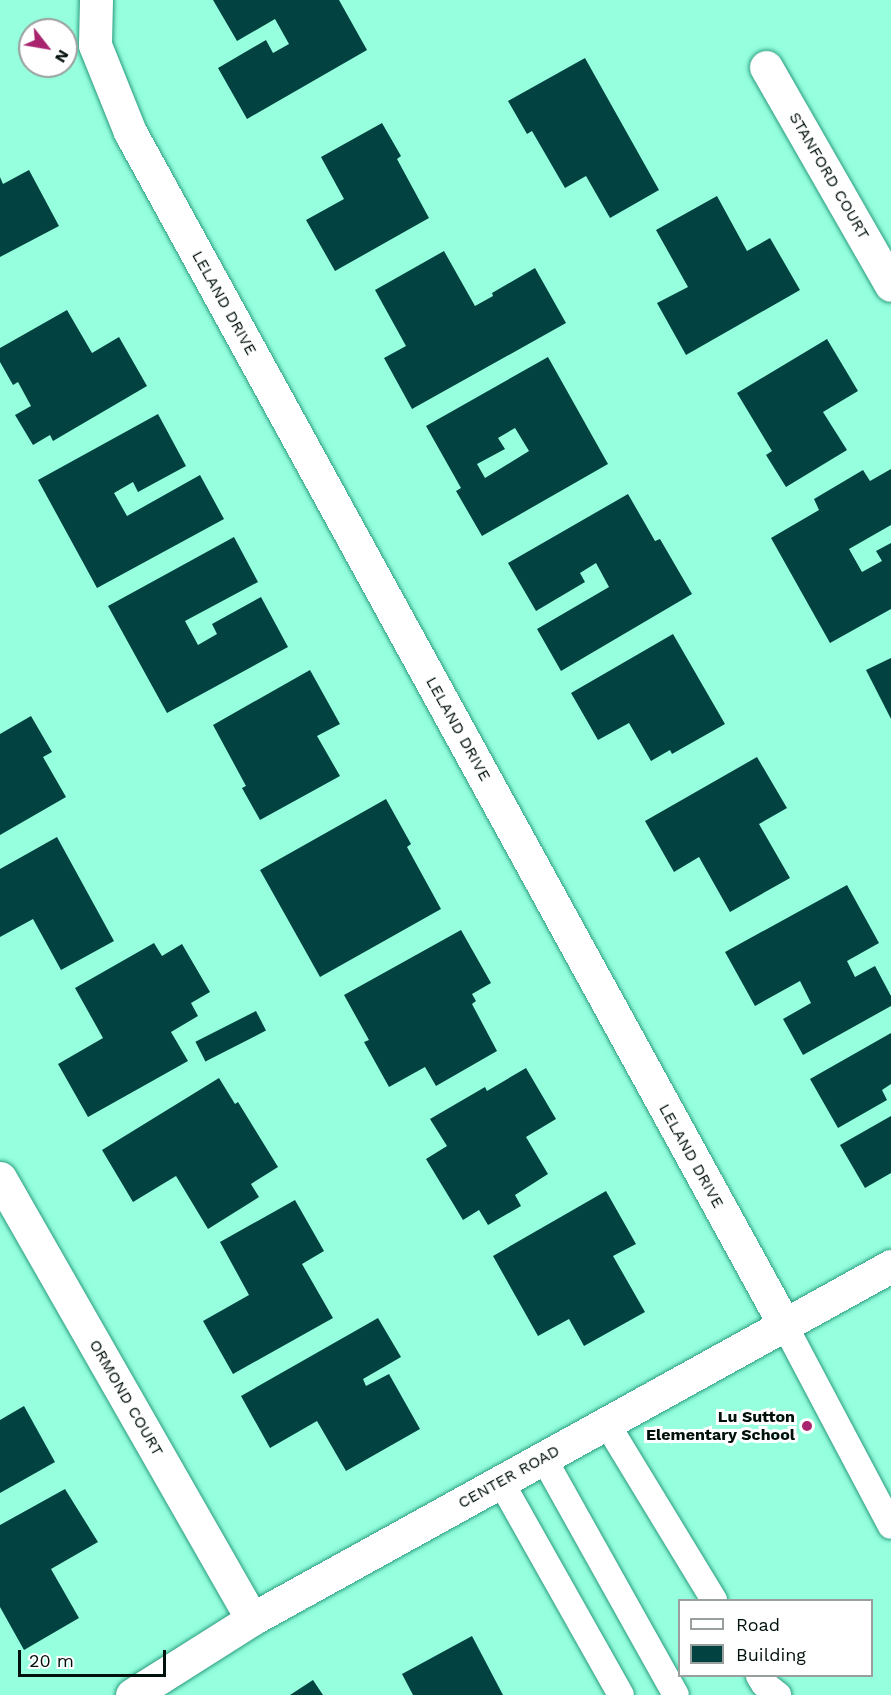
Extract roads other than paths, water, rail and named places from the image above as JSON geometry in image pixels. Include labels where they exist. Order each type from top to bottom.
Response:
[{"type":"street","name":"LELAND DRIVE","points":[[96,0],[94,45],[130,132],[785,1326]]},
{"type":"street","name":"STANFORD COURT","points":[[766,67],[891,285]]},
{"type":"street","name":"ORMOND COURT","points":[[0,1178],[252,1618]]},
{"type":"street","name":"CENTER ROAD","points":[[132,1695],[252,1618],[891,1266]]},
{"type":"lane","points":[[785,1326],[891,1526]]},
{"type":"lane","points":[[607,1424],[713,1599]]},
{"type":"lane","points":[[544,1459],[676,1695]]},
{"type":"lane","points":[[501,1482],[621,1695]]},
{"type":"lane","points":[[760,1677],[764,1684],[778,1695]]},
{"type":"place","name":"Lu Sutton Elementary School","points":[[807,1426]]}]
